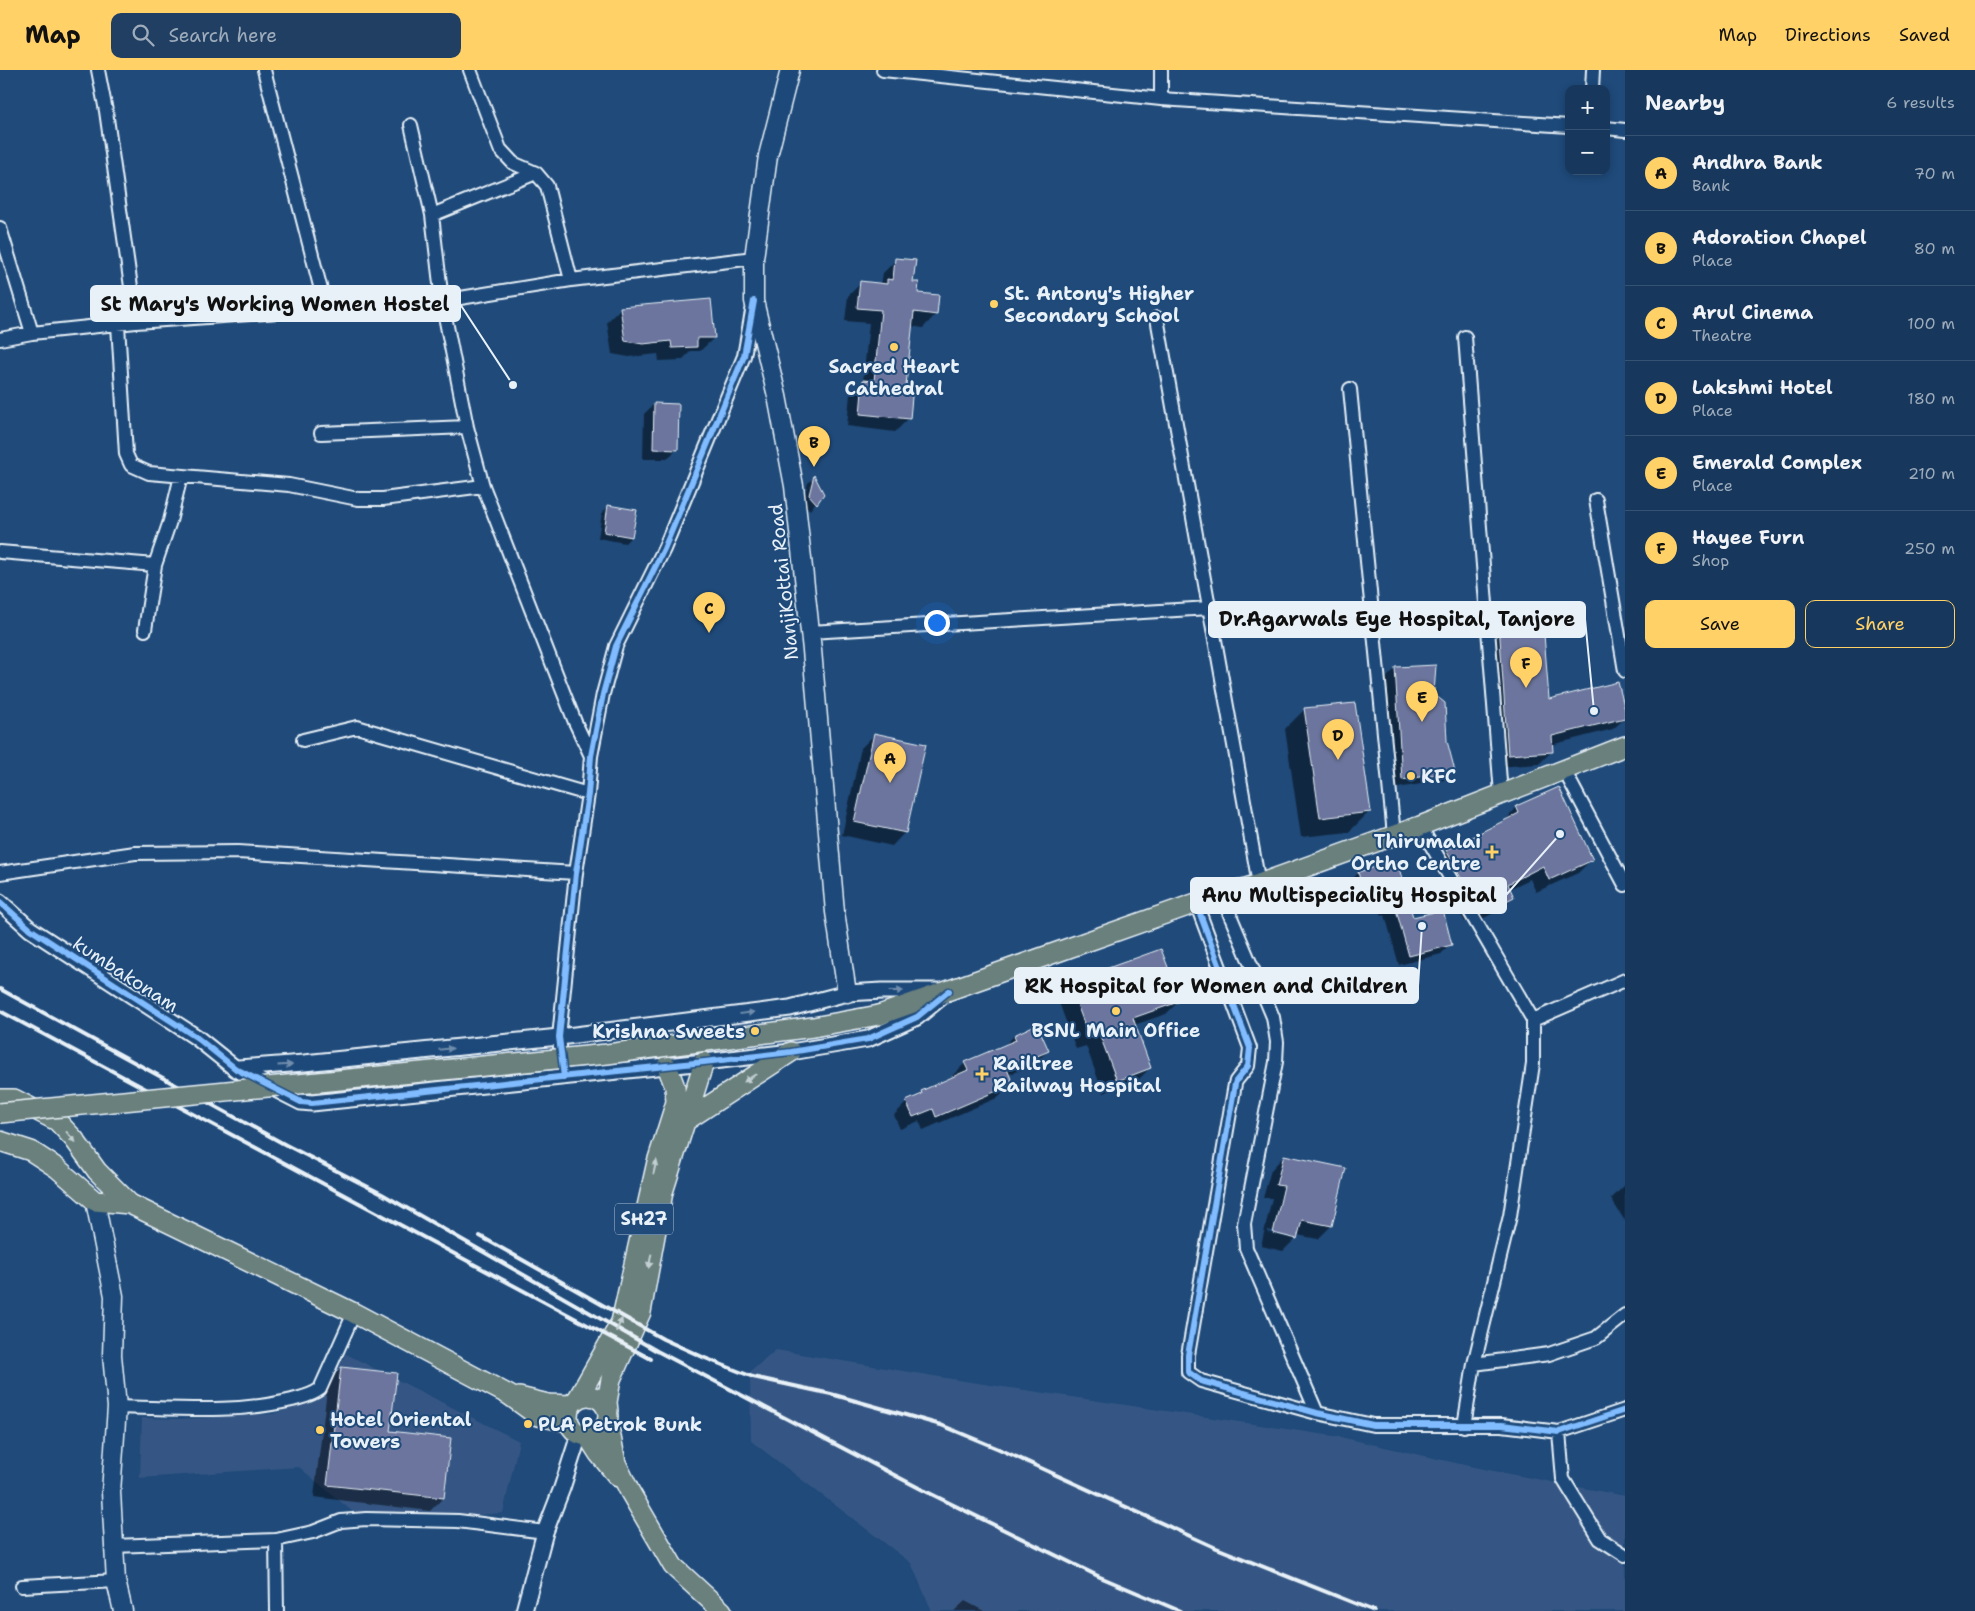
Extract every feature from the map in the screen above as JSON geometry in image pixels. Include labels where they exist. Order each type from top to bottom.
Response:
[{"type":"main road","name":"NanjiKottai Road","points":[[790,70],[768,156],[754,258],[754,301],[777,396],[794,486],[810,632],[835,912],[847,993]]},
{"type":"main road","points":[[0,1113],[607,1054],[813,1027],[879,1014],[1196,903],[1259,884],[1420,826],[1625,746]]},
{"type":"main road","points":[[687,1120],[791,1052]]},
{"type":"main road","name":"SH27","points":[[704,1062],[663,1192],[641,1312],[611,1378],[607,1402],[616,1462],[630,1492],[673,1566],[722,1611]]},
{"type":"main road","name":"SH27","points":[[630,1492],[599,1454],[577,1419],[621,1322],[656,1162],[676,1102],[675,1087],[667,1066]]},
{"type":"main road","points":[[0,1098],[14,1099],[57,1121],[98,1171],[130,1204],[354,1312],[508,1395],[538,1416],[577,1419],[597,1435],[604,1430],[608,1416],[603,1402],[596,1397],[588,1396],[577,1419]]},
{"type":"main road","points":[[0,1141],[31,1150],[57,1168],[95,1201],[130,1204]]},
{"type":"main road","points":[[95,1201],[114,1296],[112,1355],[117,1407],[112,1492],[113,1546],[116,1581],[123,1611]]},
{"type":"street","points":[[98,70],[106,111],[136,322]]},
{"type":"street","points":[[264,70],[326,309]]},
{"type":"street","points":[[470,70],[500,149],[513,163],[536,172],[547,186],[571,280]]},
{"type":"street","points":[[883,70],[1161,99],[1565,126]]},
{"type":"street","points":[[1161,70],[1161,99]]},
{"type":"street","points":[[1592,85],[1593,70]]},
{"type":"street","points":[[411,125],[432,215],[442,300],[467,427],[483,486],[571,713],[591,756]]},
{"type":"street","points":[[1610,128],[1625,130]]},
{"type":"street","points":[[432,215],[536,172]]},
{"type":"street","points":[[0,228],[32,333]]},
{"type":"street","points":[[0,339],[32,333],[136,322],[442,300],[571,280],[754,258]]},
{"type":"street","points":[[564,1077],[559,1037],[576,873],[588,794],[591,756],[603,694],[616,646],[664,549],[744,356],[754,301]]},
{"type":"street","points":[[1157,318],[1259,884]]},
{"type":"street","points":[[118,325],[126,454],[131,465],[149,473],[290,485],[358,499],[383,499],[483,486]]},
{"type":"street","points":[[1465,337],[1501,794]]},
{"type":"street","points":[[1350,389],[1394,835]]},
{"type":"street","points":[[321,432],[467,427]]},
{"type":"street","points":[[145,630],[155,564],[170,521],[181,476]]},
{"type":"street","points":[[1596,500],[1625,671]]},
{"type":"street","points":[[0,552],[155,564]]},
{"type":"street","points":[[810,632],[1210,608]]},
{"type":"street","points":[[303,740],[357,728],[588,794]]},
{"type":"street","points":[[1564,770],[1625,885]]},
{"type":"street","points":[[1420,826],[1533,1020],[1534,1064],[1510,1216],[1474,1364],[1464,1426]]},
{"type":"street","points":[[0,873],[135,853],[238,852],[576,873]]},
{"type":"street","points":[[1222,896],[1273,1017],[1277,1042],[1276,1062],[1244,1224],[1246,1248],[1317,1413]]},
{"type":"street","name":"kumbakonam","points":[[0,902],[30,929],[196,1037],[236,1068],[301,1102],[312,1103],[704,1062],[791,1052],[868,1039],[918,1017],[949,991]]},
{"type":"street","points":[[1196,903],[1250,1048],[1248,1066],[1235,1084],[1189,1346],[1188,1372],[1201,1381],[1317,1413],[1374,1425],[1502,1425],[1559,1432],[1625,1410]]},
{"type":"street","points":[[1533,1020],[1625,980]]},
{"type":"street","points":[[236,1068],[304,1063],[559,1037],[790,1008],[847,993],[949,991]]},
{"type":"street","points":[[117,1407],[182,1410],[264,1407],[313,1394],[320,1389],[354,1312]]},
{"type":"street","points":[[1474,1364],[1549,1354],[1596,1338],[1625,1316]]},
{"type":"street","points":[[524,1611],[545,1532],[562,1488],[577,1419]]},
{"type":"street","points":[[1559,1432],[1562,1479],[1600,1539],[1625,1555]]},
{"type":"street","points":[[113,1546],[276,1540],[313,1532],[341,1521],[366,1519],[458,1521],[545,1532]]},
{"type":"street","points":[[276,1540],[277,1611]]},
{"type":"street","points":[[22,1586],[116,1581]]},
{"type":"shaded area","points":[[776,1350],[964,1381],[1340,1437],[1478,1468],[1625,1496],[1625,1611],[932,1611],[911,1563],[751,1441],[750,1372]]},
{"type":"shaded area","name":"Hotel Oriental Towers","points":[[346,1354],[519,1441],[503,1513],[441,1518],[353,1512],[299,1467],[140,1478],[142,1418],[180,1419],[273,1414],[322,1398]]},
{"type":"building","name":"Sacred Heart Cathedral","points":[[895,258],[916,260],[913,282],[919,282],[918,293],[939,295],[937,315],[914,312],[906,385],[913,386],[910,419],[860,414],[863,380],[874,381],[881,310],[857,308],[860,281],[887,284],[887,279],[893,280]]},
{"type":"building","points":[[711,299],[715,338],[697,338],[697,347],[672,348],[671,341],[643,344],[625,341],[620,307]]},
{"type":"building","points":[[654,403],[679,404],[678,450],[653,449]]},
{"type":"building","points":[[814,475],[824,494],[817,504],[809,495]]},
{"type":"building","points":[[608,505],[637,510],[632,537],[604,532]]},
{"type":"building","points":[[1543,621],[1549,699],[1618,682],[1625,710],[1625,718],[1552,736],[1553,752],[1508,755],[1499,624]]},
{"type":"building","points":[[1436,665],[1434,694],[1445,703],[1447,741],[1455,771],[1402,780],[1395,667]]},
{"type":"building","points":[[1355,703],[1371,812],[1320,818],[1304,708]]},
{"type":"building","points":[[874,733],[926,744],[906,833],[854,822]]},
{"type":"building","points":[[1559,787],[1593,860],[1549,880],[1543,866],[1508,884],[1514,897],[1495,907],[1493,902],[1478,910],[1446,850],[1519,813],[1516,806]]},
{"type":"building","points":[[1397,861],[1413,917],[1443,910],[1452,945],[1409,956],[1395,906],[1392,907],[1385,889],[1364,894],[1358,872]]},
{"type":"building","name":"BSNL Main Office","points":[[1161,949],[1181,1001],[1133,1018],[1151,1068],[1117,1081],[1099,1033],[1089,1037],[1069,982]]},
{"type":"building","points":[[1037,1024],[1049,1051],[1007,1069],[1013,1084],[936,1117],[933,1109],[913,1117],[906,1101],[922,1094],[921,1091],[968,1070],[964,1062],[1016,1040],[1014,1035]]},
{"type":"building","points":[[1284,1155],[1346,1168],[1332,1226],[1302,1220],[1297,1239],[1273,1233],[1284,1186],[1276,1185]]},
{"type":"building","points":[[341,1367],[397,1373],[390,1431],[451,1438],[444,1498],[327,1485]]},
{"type":"railway","points":[[0,989],[286,1145],[382,1194],[657,1351],[921,1489],[1100,1577],[1180,1611]]},
{"type":"railway","points":[[0,1011],[651,1359]]},
{"type":"railway","points":[[480,1236],[663,1339],[705,1358],[753,1377],[831,1394],[941,1425],[999,1449],[1214,1547],[1374,1611]]},
{"type":"cycle path","points":[[564,1077],[559,1037],[576,873],[588,794],[591,756],[603,694],[616,646],[664,549],[744,356],[754,301]]},
{"type":"cycle path","points":[[0,902],[30,929],[196,1037],[236,1069],[301,1102],[312,1103],[704,1062],[791,1052],[868,1039],[917,1017],[949,991]]},
{"type":"cycle path","points":[[1196,903],[1250,1048],[1248,1066],[1235,1084],[1188,1355],[1188,1372],[1201,1381],[1317,1413],[1373,1425],[1502,1425],[1559,1432],[1625,1410]]},
{"type":"place","name":"St. Antony's Higher Secondary School","points":[[994,304]]},
{"type":"place","name":"Sacred Heart Cathedral","points":[[894,347]]},
{"type":"place","name":"St Mary's Working Women Hostel","points":[[513,385]]},
{"type":"place","name":"Adoration Chapel","points":[[814,467]]},
{"type":"place","name":"Arul Cinema","points":[[709,633]]},
{"type":"place","name":"Hayee Furn","points":[[1526,688]]},
{"type":"place","name":"Dr.Agarwals Eye Hospital, Tanjore","points":[[1594,711]]},
{"type":"place","name":"Emerald Complex","points":[[1422,722]]},
{"type":"place","name":"Lakshmi Hotel","points":[[1338,760]]},
{"type":"place","name":"KFC","points":[[1411,776]]},
{"type":"place","name":"Andhra Bank","points":[[890,783]]},
{"type":"place","name":"Anu Multispeciality Hospital","points":[[1560,834]]},
{"type":"place","name":"Thirumalai Ortho Centre","points":[[1492,852]]},
{"type":"place","name":"RK Hospital for Women and Children","points":[[1422,926]]},
{"type":"place","name":"BSNL Main Office","points":[[1116,1011]]},
{"type":"place","name":"Krishna Sweets","points":[[755,1031]]},
{"type":"place","name":"Railtree Railway Hospital","points":[[982,1074]]},
{"type":"place","name":"PLA Petrok Bunk","points":[[528,1424]]},
{"type":"place","name":"Hotel Oriental Towers","points":[[320,1430]]}]
